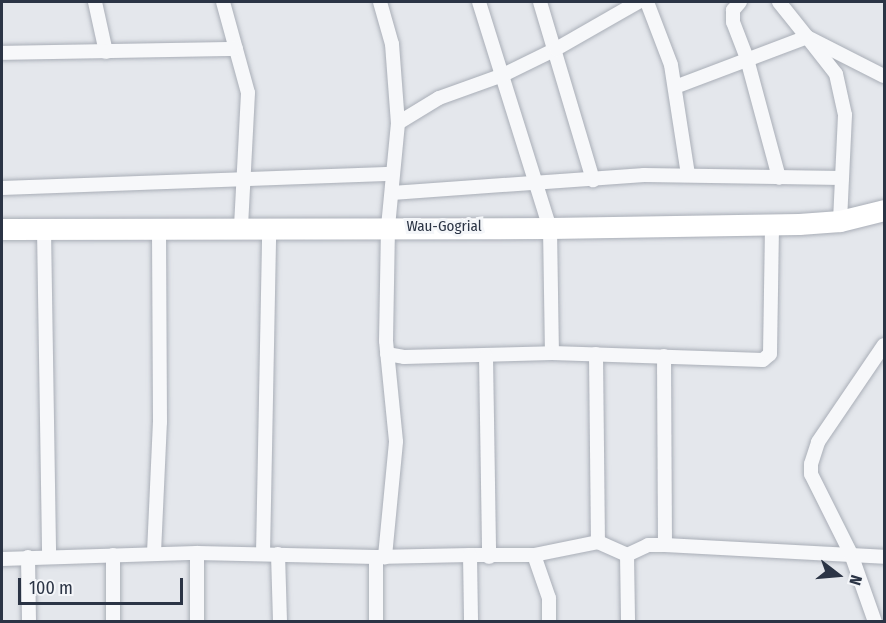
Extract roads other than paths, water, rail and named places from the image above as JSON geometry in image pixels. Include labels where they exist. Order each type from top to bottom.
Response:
[{"type":"main road","name":"Wau-Gogrial","points":[[2,229],[550,228],[772,224],[840,221],[885,210]]},
{"type":"street","points":[[95,2],[106,52]]},
{"type":"street","points":[[223,2],[248,93],[241,228]]},
{"type":"street","points":[[376,621],[380,557],[396,442],[387,354],[388,227],[398,123],[392,44],[380,2]]},
{"type":"street","points":[[479,2],[504,75],[550,228],[552,353]]},
{"type":"street","points":[[540,2],[556,49],[593,180]]},
{"type":"street","points":[[398,123],[439,98],[504,75],[556,49],[614,7],[638,2]]},
{"type":"street","points":[[647,2],[671,65],[688,175]]},
{"type":"street","points":[[740,2],[732,15],[747,59],[779,178]]},
{"type":"street","points":[[779,2],[836,74],[845,115],[840,221]]},
{"type":"street","points":[[675,87],[807,37],[885,76]]},
{"type":"street","points":[[2,53],[236,49]]},
{"type":"street","points":[[2,188],[393,174]]},
{"type":"street","points":[[392,193],[688,175],[842,178]]},
{"type":"street","points":[[387,354],[404,357],[552,353],[763,360],[770,354],[772,224]]},
{"type":"street","points":[[154,553],[160,422],[159,228]]},
{"type":"street","points":[[263,554],[269,228]]},
{"type":"street","points":[[44,230],[49,556]]},
{"type":"street","points":[[875,621],[851,554],[811,474],[811,464],[818,442],[885,345]]},
{"type":"street","points":[[597,354],[598,542]]},
{"type":"street","points":[[486,356],[489,557]]},
{"type":"street","points":[[664,356],[665,545]]},
{"type":"street","points":[[2,559],[154,553],[489,557],[534,555],[598,542],[627,555],[648,545],[665,545],[885,556]]},
{"type":"street","points":[[196,621],[197,553]]},
{"type":"street","points":[[278,554],[280,621]]},
{"type":"street","points":[[113,555],[113,621]]},
{"type":"street","points":[[470,555],[471,621]]},
{"type":"street","points":[[534,555],[549,598],[549,621]]},
{"type":"street","points":[[627,555],[628,621]]},
{"type":"street","points":[[28,557],[29,621]]}]
